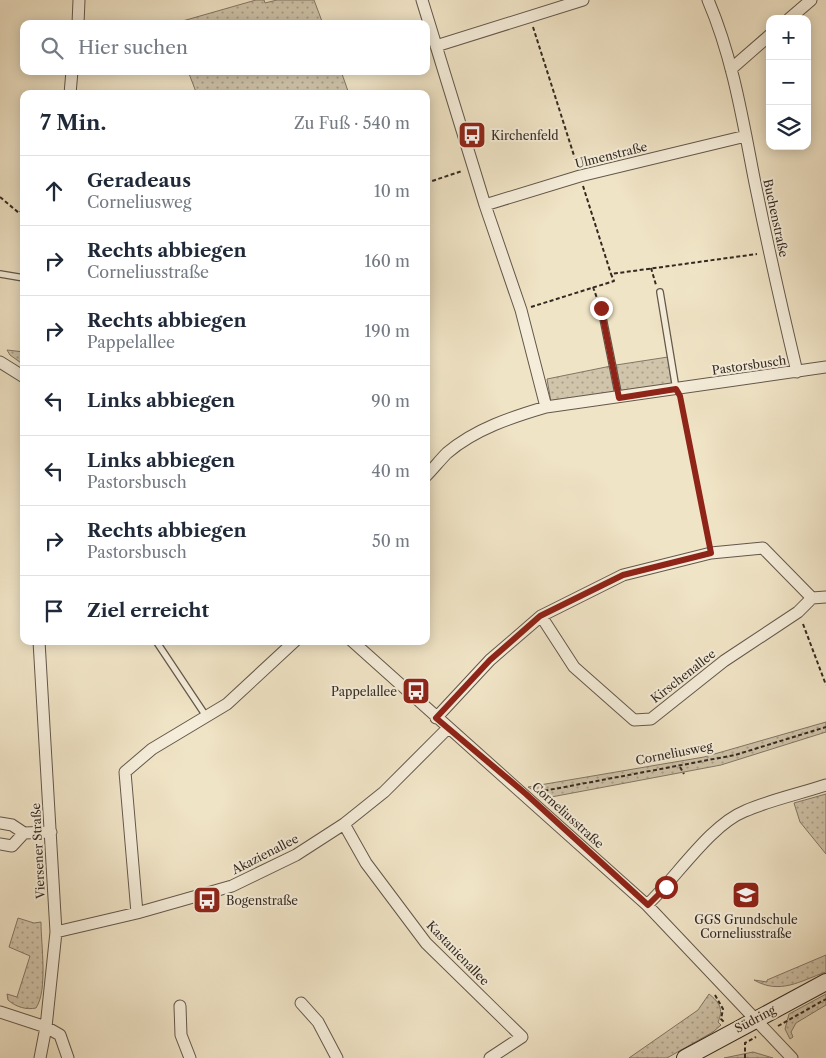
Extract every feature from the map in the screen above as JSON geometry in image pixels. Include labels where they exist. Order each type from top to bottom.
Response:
[{"type":"main road","name":"Südring","points":[[685,1058],[756,1018],[826,982]]},
{"type":"street","points":[[78,20],[79,0]]},
{"type":"street","points":[[422,0],[428,20]]},
{"type":"street","points":[[436,46],[583,0]]},
{"type":"street","name":"Buchenstraße","points":[[708,0],[720,27],[731,69],[769,252],[797,372]]},
{"type":"street","points":[[794,15],[811,0]]},
{"type":"street","points":[[430,26],[485,205],[521,310],[546,408]]},
{"type":"street","points":[[731,69],[766,38]]},
{"type":"street","points":[[70,90],[72,75]]},
{"type":"street","name":"Ulmenstraße","points":[[485,205],[580,176],[746,136]]},
{"type":"street","points":[[0,362],[20,374]]},
{"type":"street","name":"Pastorsbusch","points":[[430,472],[448,453],[484,430],[515,416],[546,408],[826,368]]},
{"type":"street","points":[[436,718],[490,660],[540,616],[623,575],[711,553],[763,548],[812,598],[826,597]]},
{"type":"street","name":"Kirschenallee","points":[[540,616],[574,667],[634,720],[651,719],[724,661],[798,612],[812,598]]},
{"type":"street","name":"Viersener Straße","points":[[39,645],[56,932],[46,1027],[40,1058]]},
{"type":"street","points":[[137,913],[125,772],[152,749],[227,704],[292,645]]},
{"type":"street","name":"Corneliusstraße","points":[[356,645],[436,718],[526,794],[648,905],[792,1058]]},
{"type":"street","name":"Akazienallee","points":[[56,932],[137,913],[232,886],[296,855],[344,824],[384,792],[448,728]]},
{"type":"street","points":[[648,905],[717,830],[743,811],[826,785]]},
{"type":"street","points":[[0,823],[12,825],[24,833],[51,832]]},
{"type":"street","name":"Kastanienallee","points":[[344,824],[366,863],[426,943],[522,1036],[490,1058]]},
{"type":"street","points":[[0,844],[12,846],[24,833]]},
{"type":"street","points":[[301,1003],[318,1022],[337,1058]]},
{"type":"street","points":[[180,1006],[181,1035],[190,1058]]},
{"type":"street","points":[[0,1012],[46,1027],[60,1035],[68,1058]]},
{"type":"lane","points":[[0,274],[20,277]]},
{"type":"lane","points":[[660,292],[676,389]]},
{"type":"lane","points":[[601,308],[619,398]]},
{"type":"lane","points":[[159,645],[206,716]]},
{"type":"path","points":[[521,310],[614,281],[530,17]]},
{"type":"path","points":[[430,182],[474,168]]},
{"type":"path","points":[[0,197],[20,213]]},
{"type":"path","points":[[611,274],[769,252]]},
{"type":"path","points":[[651,268],[660,292]]},
{"type":"path","points":[[593,287],[601,308]]},
{"type":"path","points":[[676,389],[680,396],[711,553]]},
{"type":"path","points":[[798,612],[826,685]]},
{"type":"path","name":"Corneliusweg","points":[[526,794],[680,767],[735,755],[826,728]]},
{"type":"path","points":[[680,767],[684,774]]},
{"type":"path","points":[[745,1058],[745,1043],[826,1000]]},
{"type":"shaded area","points":[[256,0],[264,0],[265,3],[277,0],[314,0],[322,20],[186,20]]},
{"type":"shaded area","points":[[190,75],[342,75],[348,90],[195,90]]},
{"type":"shaded area","points":[[7,350],[20,352],[20,362],[10,355]]},
{"type":"shaded area","points":[[668,357],[672,387],[621,393],[616,365]]},
{"type":"shaded area","points":[[611,366],[615,394],[551,402],[547,379]]},
{"type":"shaded area","points":[[826,722],[826,732],[721,765],[546,798],[528,787],[704,757]]},
{"type":"shaded area","points":[[826,794],[826,854],[800,822],[794,803]]},
{"type":"shaded area","points":[[18,918],[34,923],[41,922],[43,979],[40,1000],[36,1008],[21,1007],[8,1000],[7,994],[17,997],[30,956],[9,947]]},
{"type":"shaded area","points":[[826,955],[826,972],[799,982],[790,985],[773,986],[754,980],[767,982],[767,980]]},
{"type":"shaded area","points":[[709,994],[720,1006],[721,1013],[718,1022],[721,1025],[713,1032],[667,1058],[629,1058],[698,1010]]},
{"type":"shaded area","points":[[826,994],[826,1005],[796,1023],[791,1032],[793,1037],[790,1039],[785,1029],[789,1014]]},
{"type":"shaded area","points":[[753,1052],[773,1058],[724,1058]]},
{"type":"place","name":"Kirchenfeld","points":[[472,135]]},
{"type":"place","name":"Pappelallee","points":[[416,691]]},
{"type":"place","name":"GGS Grundschule Corneliusstraße","points":[[746,895]]},
{"type":"place","name":"Bogenstraße","points":[[207,900]]},
{"type":"route","points":[[601,308],[619,398],[676,389],[680,396],[695,480],[711,553],[623,575],[540,616],[490,660],[436,718],[475,753],[526,794],[648,905],[666,887]]}]
